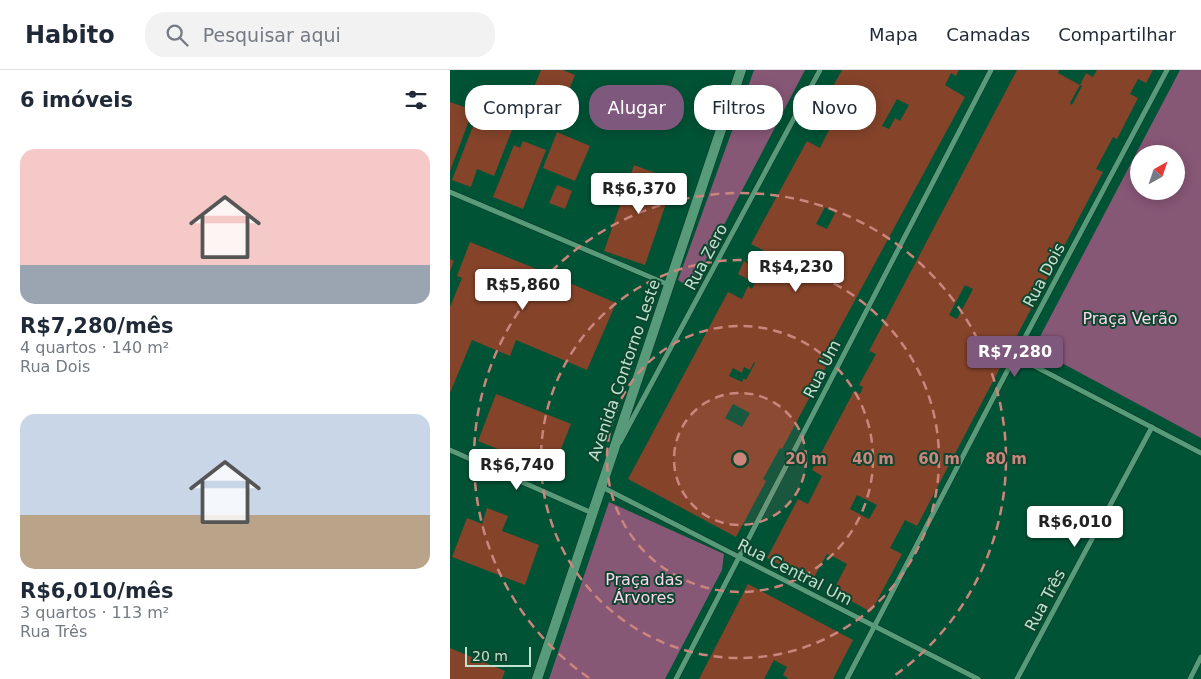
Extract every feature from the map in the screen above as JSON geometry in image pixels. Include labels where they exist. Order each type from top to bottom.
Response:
[{"type":"main road","name":"Avenida Contorno Leste","points":[[536,679],[740,70]]},
{"type":"street","name":"Rua Zero","points":[[612,455],[820,70]]},
{"type":"street","name":"Rua Um","points":[[676,679],[991,70]]},
{"type":"street","name":"Rua Dois","points":[[847,679],[1015,356],[1167,70]]},
{"type":"street","points":[[450,192],[669,285]]},
{"type":"street","points":[[1015,356],[1201,452]]},
{"type":"street","name":"Rua Três","points":[[1017,679],[1152,427]]},
{"type":"street","points":[[450,450],[592,513]]},
{"type":"street","name":"Rua Central Um","points":[[601,486],[978,679]]},
{"type":"street","points":[[1190,679],[1201,657]]},
{"type":"green space","points":[[754,70],[805,70],[797,85],[793,85],[793,93],[783,112],[783,85],[749,85]]},
{"type":"green space","name":"Praça Verão","points":[[1180,70],[1201,70],[1201,438],[1034,348],[1130,165],[1130,200],[1185,200],[1185,145],[1141,145]]},
{"type":"green space","points":[[732,130],[774,130],[691,288],[678,280]]},
{"type":"green space","name":"Praça das Árvores","points":[[609,502],[724,554],[722,570],[665,679],[549,679]]},
{"type":"building","points":[[541,70],[563,70],[575,75],[571,85],[535,85]]},
{"type":"building","points":[[842,70],[959,70],[956,76],[951,73],[945,85],[965,97],[822,361],[828,363],[782,449],[780,448],[763,479],[766,481],[736,537],[628,479],[728,292],[742,299],[748,286],[752,289],[755,283],[738,274],[744,261],[754,267],[763,250],[751,244],[807,141],[820,148],[829,130],[876,130],[876,85],[834,85]],"holes":[[[897,99],[909,105],[900,121],[895,118],[889,129],[882,126]],[[825,207],[835,213],[827,229],[816,224]],[[754,362],[746,380],[744,378],[742,382],[729,376],[733,368],[742,373],[744,367],[750,370]],[[733,404],[750,413],[742,427],[725,418]]]},
{"type":"building","points":[[1017,70],[1059,70],[1058,73],[1080,85],[1086,73],[1093,77],[1097,70],[1153,70],[1146,83],[1138,79],[1130,94],[1138,98],[1117,139],[1113,137],[1096,169],[1103,172],[917,526],[905,520],[890,548],[902,554],[871,612],[833,591],[847,564],[834,557],[827,554],[812,581],[767,558],[798,499],[808,504],[822,476],[812,470],[854,391],[860,394],[863,387],[859,385],[876,354],[869,351]],"holes":[[[1080,85],[1082,86],[1072,105],[1070,103]],[[965,285],[973,289],[957,319],[949,315]],[[857,495],[877,505],[869,519],[850,509]]]},
{"type":"building","points":[[450,102],[465,107],[465,130],[450,171]]},
{"type":"building","points":[[472,130],[512,130],[494,176],[477,169],[471,187],[452,180]]},
{"type":"building","points":[[557,132],[590,146],[575,181],[543,168]]},
{"type":"building","points":[[523,141],[546,150],[523,209],[493,197],[514,145],[520,148]]},
{"type":"building","points":[[634,165],[674,180],[645,265],[604,251]]},
{"type":"building","points":[[557,185],[572,191],[565,209],[549,203]]},
{"type":"building","points":[[470,242],[616,303],[587,370],[516,340],[510,356],[472,340],[450,393],[450,307],[462,278],[457,276]]},
{"type":"building","points":[[450,259],[454,261],[450,271]]},
{"type":"building","points":[[496,394],[571,424],[552,471],[478,441]]},
{"type":"building","points":[[487,508],[508,516],[502,531],[539,545],[525,585],[452,557],[467,518],[482,524]]},
{"type":"building","points":[[748,584],[853,640],[833,679],[787,679],[783,675],[787,667],[774,660],[764,679],[699,679]]},
{"type":"building","points":[[450,648],[505,671],[502,679],[450,679]]}]
